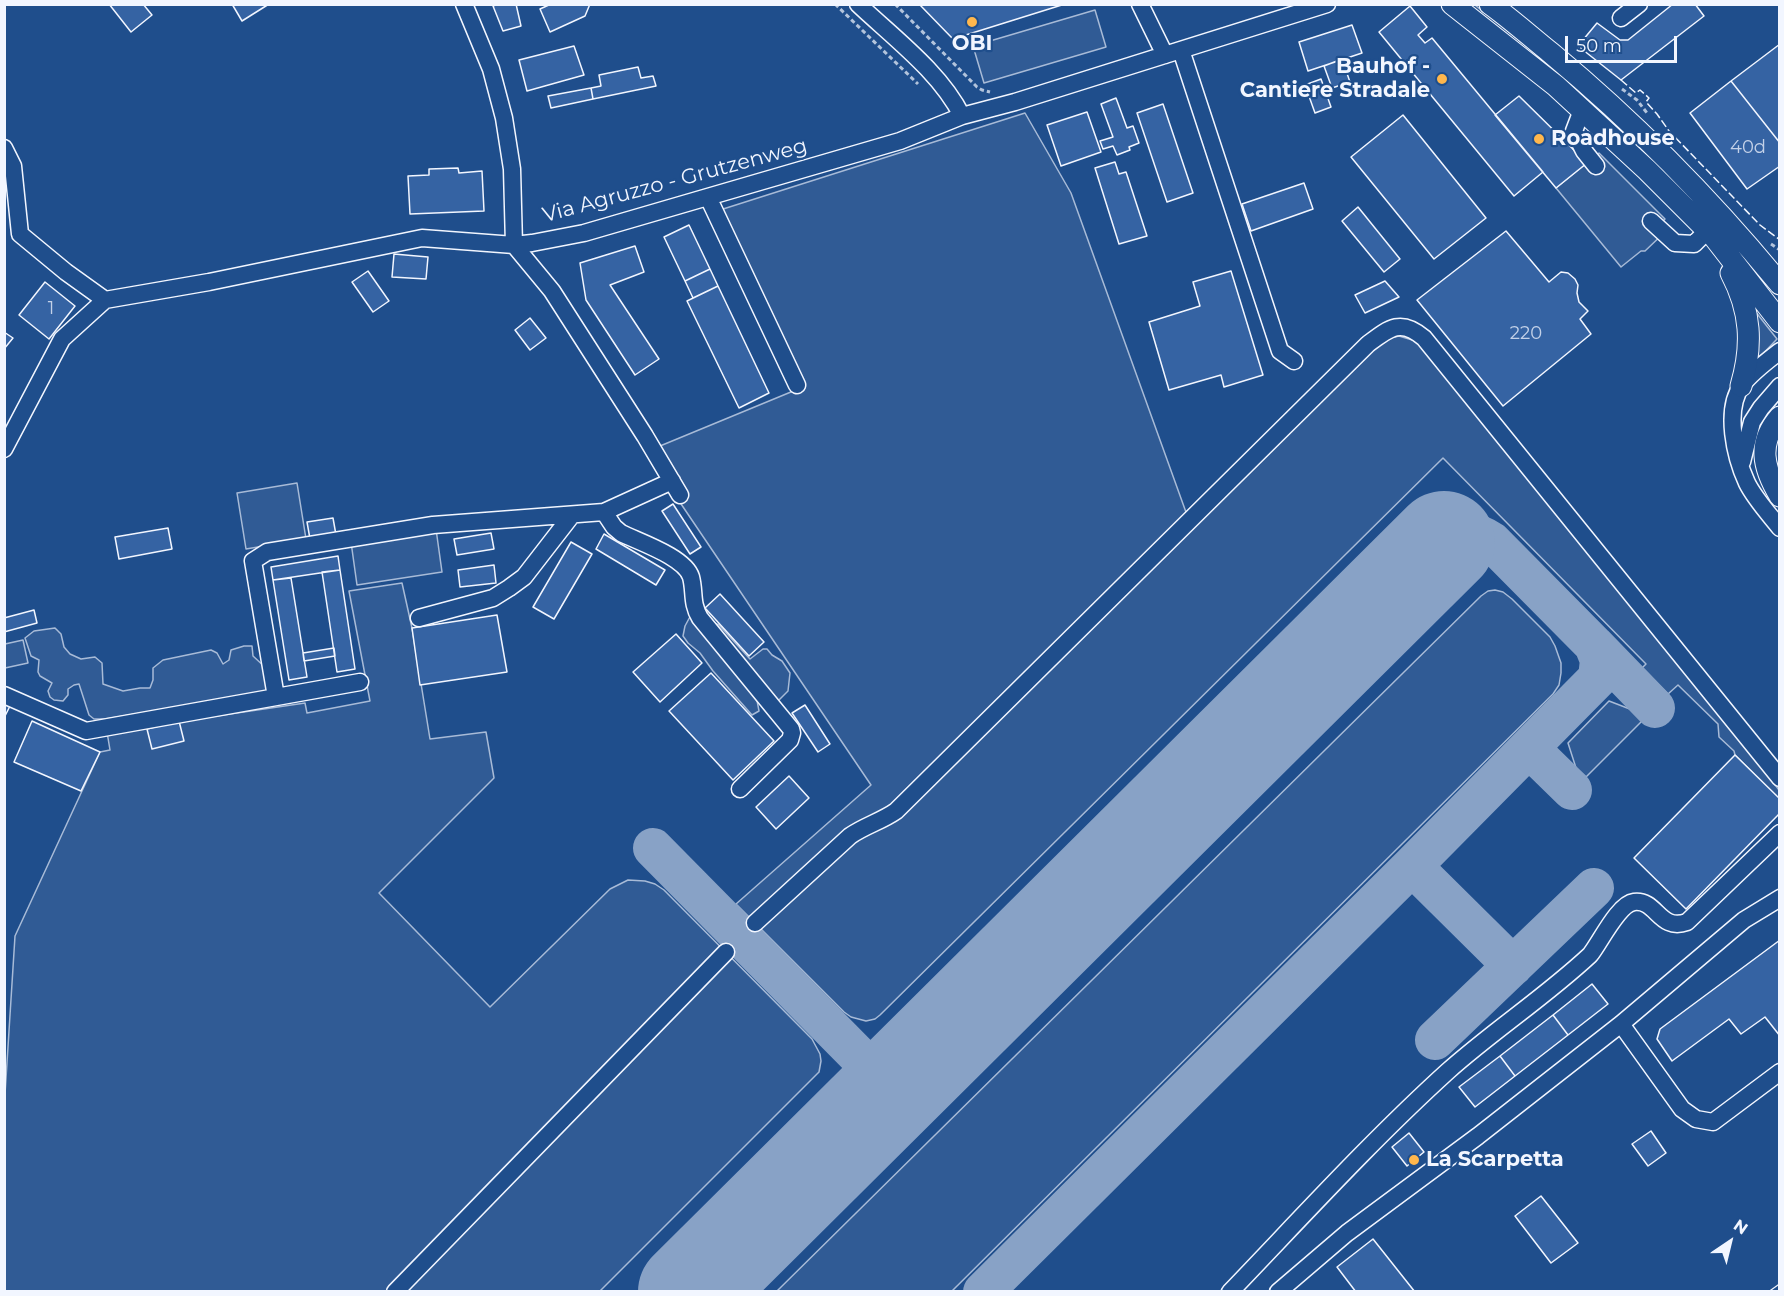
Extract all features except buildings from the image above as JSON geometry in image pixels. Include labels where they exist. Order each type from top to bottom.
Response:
[{"type":"main road","points":[[1452,4],[1556,86],[1711,234],[1779,322]]},
{"type":"main road","points":[[1490,4],[1570,69],[1646,138],[1742,239],[1779,284]]},
{"type":"main road","points":[[1711,234],[1739,288],[1748,316],[1747,358],[1741,386]]},
{"type":"main road","points":[[1742,239],[1779,265]]},
{"type":"main road","points":[[1779,417],[1767,435],[1764,452],[1769,477],[1779,496]]},
{"type":"street","points":[[276,697],[253,561],[267,552],[433,525],[604,512],[676,488],[552,291],[514,245],[512,169],[504,118],[491,69],[464,4]]},
{"type":"street","points":[[858,4],[935,76],[953,98],[962,116]]},
{"type":"street","points":[[1140,4],[1173,52],[1280,351],[1294,361]]},
{"type":"street","name":"Via Agruzzo - Grutzenweg","points":[[105,300],[210,282],[423,238],[514,245],[584,233],[900,141],[962,116],[1015,102],[1328,4]]},
{"type":"street","points":[[1620,18],[1639,4]]},
{"type":"street","points":[[1582,110],[1574,130],[1584,152],[1596,166]]},
{"type":"street","points":[[4,148],[13,166],[20,234],[66,272],[105,300],[62,339],[4,449]]},
{"type":"street","points":[[708,197],[797,386]]},
{"type":"street","points":[[1651,221],[1675,243],[1694,244],[1711,234]]},
{"type":"street","points":[[754,923],[850,836],[896,811],[1368,344],[1390,328],[1397,326],[1411,328],[1424,338],[1779,778]]},
{"type":"street","points":[[1779,351],[1741,386],[1732,411],[1734,437],[1748,484],[1779,528]]},
{"type":"street","points":[[1741,466],[1752,422],[1779,387]]},
{"type":"street","points":[[604,512],[621,533],[674,558],[689,572],[692,579],[695,609],[700,618],[791,729],[790,740],[740,789]]},
{"type":"street","points":[[419,618],[494,597],[509,588],[524,577],[573,515]]},
{"type":"street","points":[[4,695],[86,731],[360,682]]},
{"type":"street","points":[[1230,1292],[1404,1113],[1449,1070],[1590,955],[1627,905],[1634,902],[1647,906],[1673,925],[1687,922],[1779,832]]},
{"type":"street","points":[[1278,1292],[1347,1233],[1478,1136],[1621,1024],[1744,920],[1779,898]]},
{"type":"street","points":[[395,1292],[726,952]]},
{"type":"street","points":[[1621,1024],[1682,1109],[1696,1119],[1713,1122],[1779,1072]]},
{"type":"path","points":[[835,4],[924,88]]},
{"type":"path","points":[[895,4],[977,87],[988,92],[994,91]]},
{"type":"shaded area","points":[[1468,5],[1475,5],[1560,73],[1558,76]]},
{"type":"shaded area","points":[[1095,10],[1106,47],[984,83],[973,46]]},
{"type":"shaded area","points":[[1568,81],[1646,152],[1643,154],[1566,84]]},
{"type":"shaded area","points":[[1025,113],[1071,193],[1187,515],[1371,347],[1386,339],[1399,336],[1419,342],[1732,727],[1779,790],[1779,799],[1719,737],[1718,724],[1678,685],[1668,694],[1642,668],[1646,664],[1443,458],[880,1015],[866,1021],[851,1017],[844,1012],[736,904],[871,785],[677,498],[660,446],[803,387],[720,210]]},
{"type":"shaded area","points":[[1599,153],[1665,219],[1661,223],[1667,230],[1645,251],[1641,251],[1621,267],[1556,188]]},
{"type":"shaded area","points":[[1755,311],[1777,339],[1758,359]]},
{"type":"shaded area","points":[[297,483],[306,539],[246,549],[237,493]]},
{"type":"shaded area","points":[[436,529],[442,572],[357,585],[351,542]]},
{"type":"shaded area","points":[[402,583],[412,628],[430,739],[486,732],[494,778],[379,893],[490,1007],[610,889],[628,880],[655,884],[664,890],[812,1039],[820,1054],[819,1072],[600,1291],[5,1292],[4,1110],[15,936],[100,752],[110,750],[107,732],[305,703],[307,713],[370,701],[349,591]]},
{"type":"shaded area","points":[[1488,591],[1503,592],[1512,599],[1550,637],[1561,663],[1559,685],[1553,694],[952,1291],[777,1291],[1481,596]]},
{"type":"shaded area","points":[[692,613],[719,625],[750,659],[763,649],[767,649],[782,661],[790,673],[788,691],[777,702],[756,695],[759,711],[752,715],[683,636]]},
{"type":"shaded area","points":[[55,628],[61,634],[64,647],[70,654],[81,659],[95,657],[102,663],[103,684],[123,691],[150,688],[153,668],[163,660],[211,650],[217,653],[223,664],[229,660],[231,650],[244,646],[252,646],[253,656],[266,668],[267,690],[261,693],[94,719],[89,715],[79,684],[68,689],[68,695],[63,701],[50,697],[48,691],[52,683],[40,676],[39,660],[31,656],[25,638],[34,631]]},
{"type":"shaded area","points":[[23,640],[28,663],[5,668],[5,644]]},
{"type":"shaded area","points":[[1609,701],[1635,711],[1644,719],[1586,777],[1576,768],[1568,743]]},
{"type":"taxiway","points":[[983,1292],[1598,678],[1600,660],[1594,645],[1492,542],[1468,532],[1457,534],[1444,542]]},
{"type":"taxiway","points":[[1594,645],[1655,708]]},
{"type":"taxiway","points":[[1529,748],[1572,790]]},
{"type":"taxiway","points":[[653,848],[892,1090]]},
{"type":"taxiway","points":[[1412,866],[1513,966]]},
{"type":"taxiway","points":[[1435,1040],[1594,888]]},
{"type":"taxiway","points":[[695,1292],[710,1271]]},
{"type":"runway","points":[[689,1292],[1444,542]]},
{"type":"railway","points":[[1773,1292],[1780,1287]]},
{"type":"fence","points":[[1621,80],[1636,93],[1640,90],[1649,98],[1646,102],[1669,131],[1760,225],[1780,240]]},
{"type":"place","name":"OBI","points":[[972,22]]},
{"type":"place","name":"Bauhof - Cantiere Stradale","points":[[1442,79]]},
{"type":"place","name":"Roadhouse","points":[[1539,139]]},
{"type":"place","name":"La Scarpetta","points":[[1414,1160]]}]
